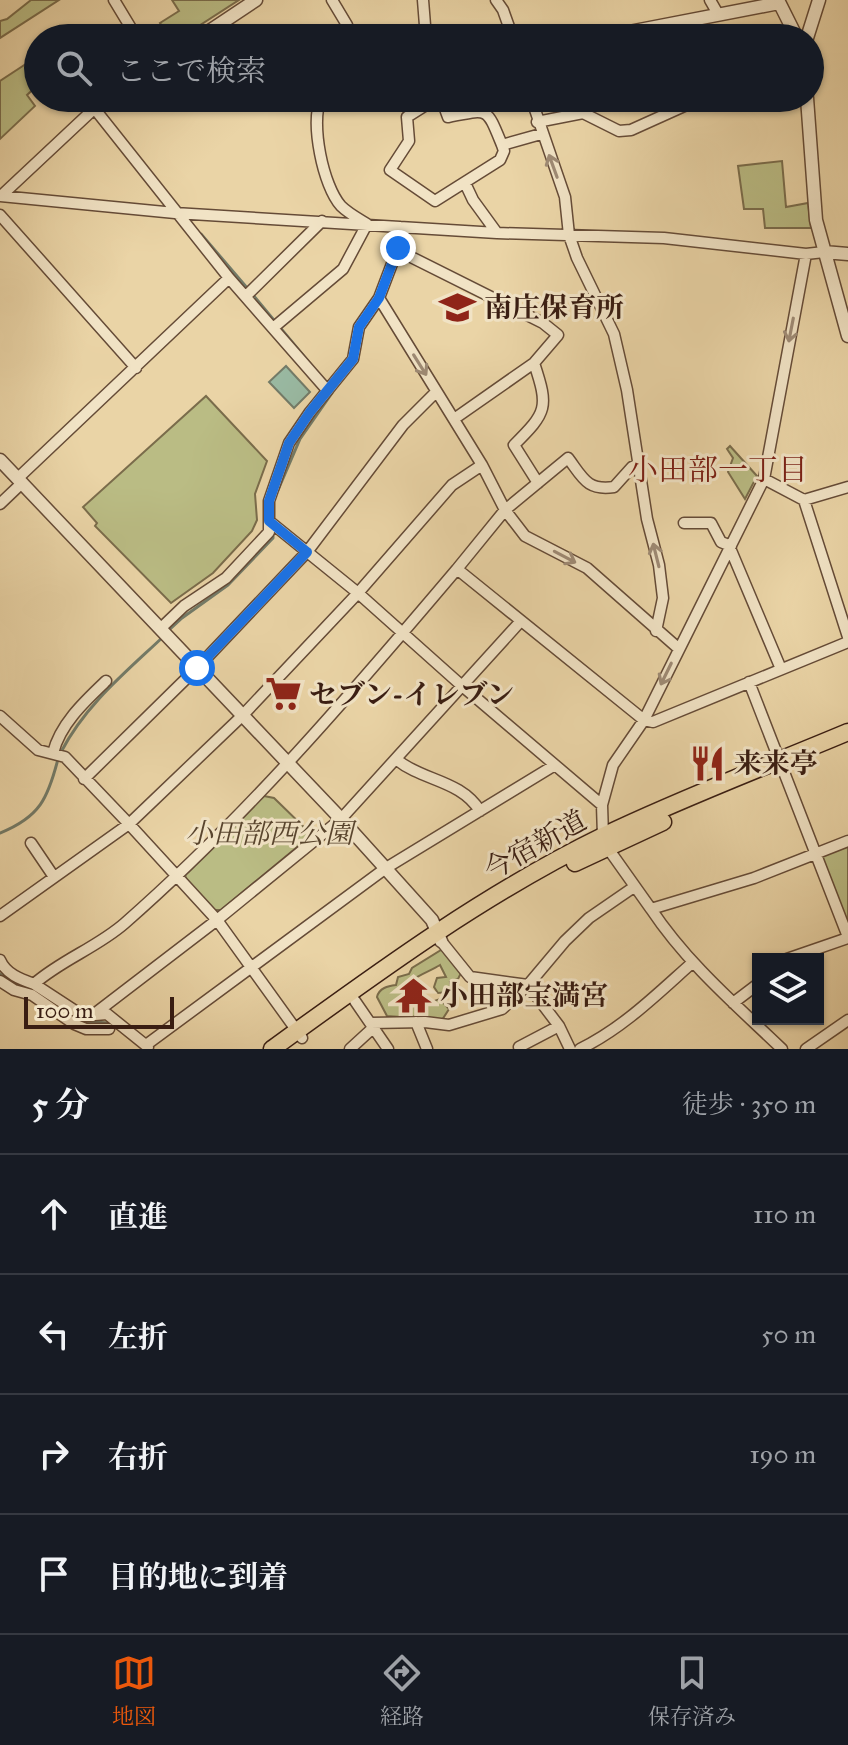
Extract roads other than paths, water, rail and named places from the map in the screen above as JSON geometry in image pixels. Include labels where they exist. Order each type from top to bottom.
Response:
[{"type":"highway","name":"今宿新道","points":[[287,1049],[300,1034],[439,936],[605,842],[782,765],[848,732]]},
{"type":"highway","name":"今宿新道","points":[[782,765],[848,742]]},
{"type":"highway","name":"今宿新道","points":[[272,1049],[355,1001],[439,936]]},
{"type":"street","points":[[114,0],[129,24]]},
{"type":"street","points":[[220,24],[256,0]]},
{"type":"street","points":[[332,0],[346,24]]},
{"type":"street","points":[[423,0],[425,24]]},
{"type":"street","points":[[496,0],[507,24]]},
{"type":"street","points":[[710,0],[718,14]]},
{"type":"street","points":[[811,24],[819,0]]},
{"type":"street","points":[[668,24],[779,1],[790,24]]},
{"type":"street","points":[[1,196],[92,112]]},
{"type":"street","points":[[108,112],[175,213],[229,278],[249,292],[330,386]]},
{"type":"street","points":[[319,112],[317,133],[330,188],[342,207],[367,224]]},
{"type":"street","points":[[415,112],[407,117],[409,141],[390,170],[435,201],[500,160],[504,151],[502,145],[490,115],[483,112]]},
{"type":"street","points":[[446,112],[448,117],[476,112]]},
{"type":"street","points":[[534,112],[565,197],[569,235],[577,258],[614,334],[647,519],[659,565],[663,598],[656,631]]},
{"type":"street","points":[[537,122],[583,113],[619,131],[631,130],[671,112]]},
{"type":"street","points":[[808,112],[816,220],[848,336]]},
{"type":"street","points":[[502,145],[541,134]]},
{"type":"street","points":[[465,183],[473,200],[497,233]]},
{"type":"street","points":[[1,196],[175,213],[497,233],[664,238],[806,254],[848,254]]},
{"type":"street","points":[[0,215],[136,368]]},
{"type":"street","points":[[249,292],[322,221]]},
{"type":"street","points":[[277,325],[343,269],[367,224]]},
{"type":"street","points":[[164,633],[184,606],[226,578],[269,532],[269,501],[289,443],[353,359],[359,327],[379,298],[397,250],[400,227]]},
{"type":"street","points":[[397,250],[543,323],[558,335],[534,363],[454,419]]},
{"type":"street","points":[[782,1049],[670,938],[605,842],[602,805],[613,765],[644,720],[764,479],[806,254]]},
{"type":"street","points":[[0,504],[20,480],[229,278]]},
{"type":"street","points":[[379,298],[482,465],[505,510],[525,536],[587,568],[678,648]]},
{"type":"street","points":[[534,363],[543,399],[540,420],[514,445],[538,483]]},
{"type":"street","points":[[84,779],[197,668],[307,552],[403,425],[436,392]]},
{"type":"street","points":[[34,984],[121,927],[289,765],[505,510],[568,458],[586,483],[597,489],[614,487],[632,467],[639,464]]},
{"type":"street","points":[[0,460],[386,868],[432,920],[439,936],[470,977],[528,985],[559,1026],[570,1049]]},
{"type":"street","points":[[0,916],[129,824],[242,716],[358,593],[452,485],[482,465]]},
{"type":"street","points":[[764,479],[804,500],[848,487]]},
{"type":"street","points":[[457,569],[644,720],[653,722],[848,640],[804,500]]},
{"type":"street","points":[[269,521],[358,593],[602,805]]},
{"type":"street","points":[[684,523],[711,523],[721,542],[730,547],[781,669]]},
{"type":"street","points":[[93,1015],[341,819],[520,622]]},
{"type":"street","points":[[59,755],[56,740],[78,709],[106,681]]},
{"type":"street","points":[[749,682],[848,938],[804,953]]},
{"type":"street","points":[[0,716],[38,750],[59,755],[129,824],[217,920],[300,1034]]},
{"type":"street","points":[[397,760],[459,789],[480,811]]},
{"type":"street","points":[[0,960],[15,977],[34,984],[83,1016],[107,1014],[147,1047],[386,868],[555,765]]},
{"type":"street","points":[[651,909],[754,878],[848,841]]},
{"type":"street","points":[[31,843],[54,877]]},
{"type":"street","points":[[350,1049],[372,1025],[416,1022],[449,1025],[502,1009],[589,918],[634,887]]},
{"type":"street","points":[[580,1049],[629,1019],[692,963]]},
{"type":"street","points":[[0,981],[14,990],[32,995],[74,1024],[86,1029],[109,1029]]},
{"type":"street","points":[[733,1003],[752,989]]},
{"type":"street","points":[[355,1001],[388,1049]]},
{"type":"street","points":[[806,1049],[848,1020]]},
{"type":"street","points":[[416,1022],[427,1049]]},
{"type":"street","points":[[520,1049],[559,1026]]},
{"type":"waterway","points":[[201,234],[248,289]]},
{"type":"waterway","points":[[253,295],[312,366]]},
{"type":"waterway","points":[[278,490],[300,439],[332,393]]},
{"type":"waterway","points":[[169,630],[228,585],[273,538],[273,533]]},
{"type":"waterway","points":[[61,752],[95,704],[164,636]]},
{"type":"waterway","points":[[0,833],[25,820],[40,805],[58,759]]},
{"type":"waterway","points":[[0,974],[13,984]]},
{"type":"waterway","points":[[77,1021],[109,1023],[120,1030]]},
{"type":"place","name":"南庄保育所","points":[[458,307]]},
{"type":"place","name":"セブン-イレブン","points":[[283,694]]},
{"type":"place","name":"来来亭","points":[[708,763]]},
{"type":"place","name":"小田部宝満宮","points":[[414,995]]},
{"type":"district","name":"小田部一丁目","points":[[718,470]]},
{"type":"park label","name":"小田部西公園","points":[[269,833]]}]
